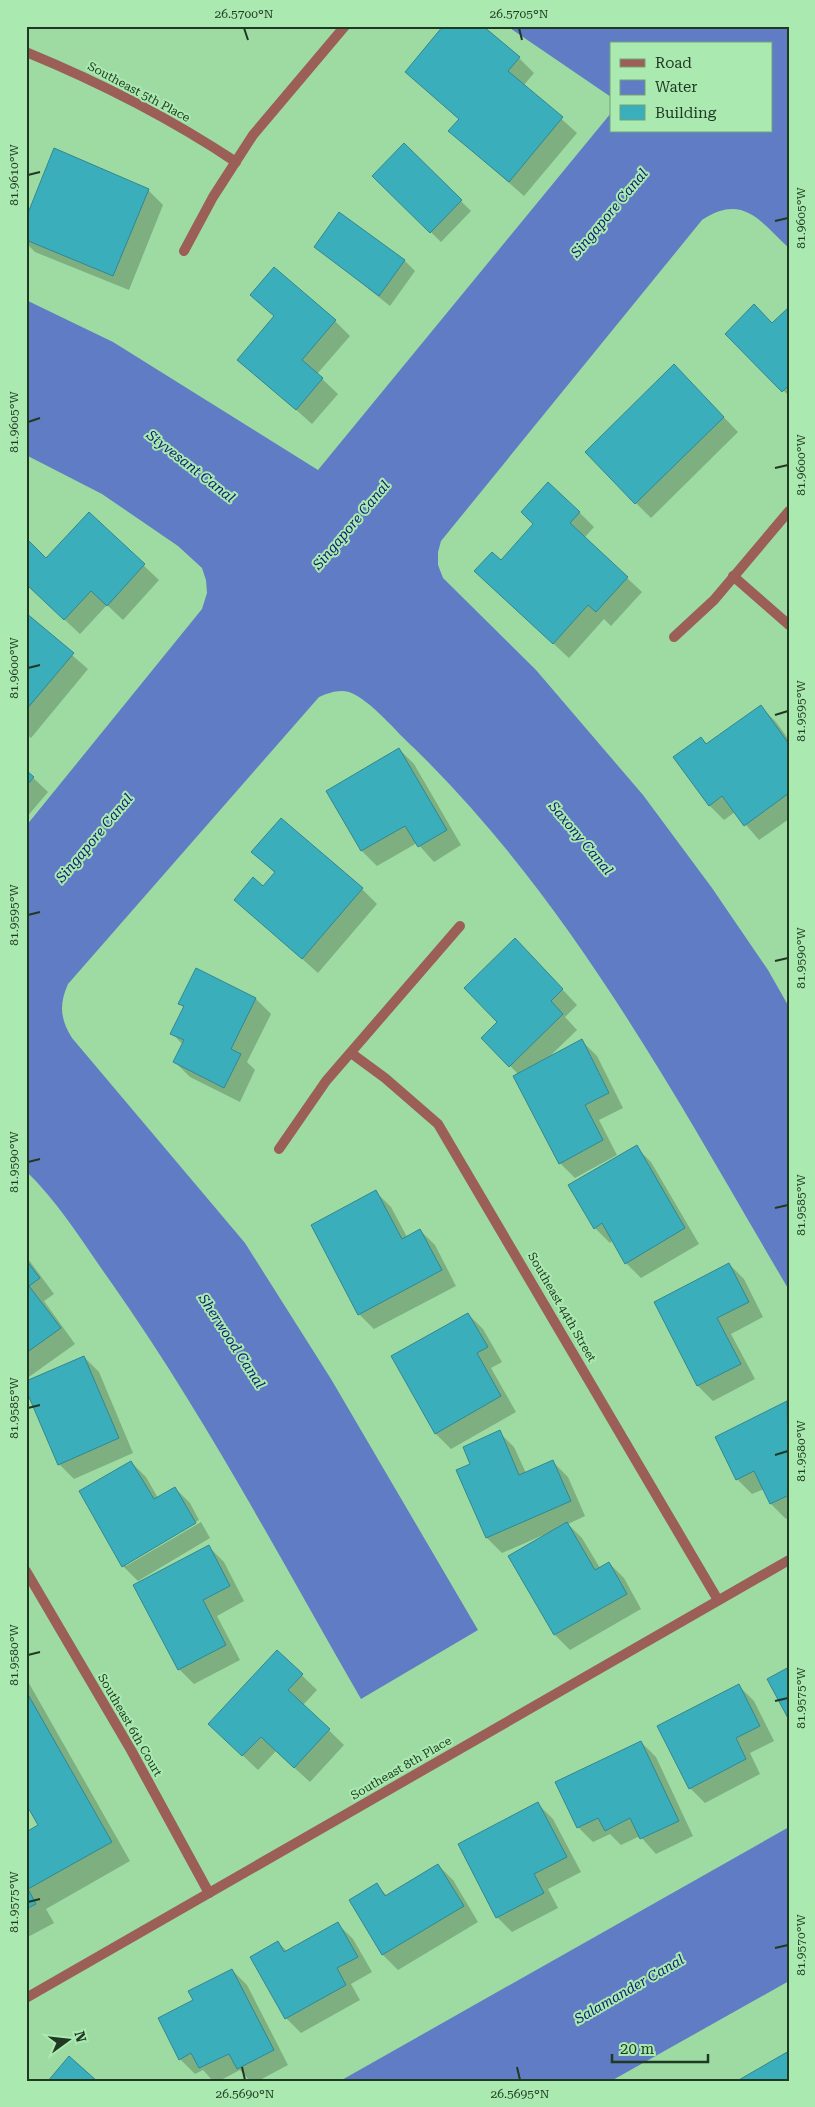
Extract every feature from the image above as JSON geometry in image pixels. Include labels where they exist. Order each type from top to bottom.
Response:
[{"type":"street","points":[[184,251],[212,198],[253,135],[345,26]]},
{"type":"street","name":"Southeast 5th Place","points":[[26,52],[73,71],[159,115],[236,162]]},
{"type":"street","points":[[674,637],[714,600],[789,511]]},
{"type":"street","points":[[733,576],[789,626]]},
{"type":"street","points":[[279,1149],[326,1081],[460,926]]},
{"type":"street","name":"Southeast 44th Street","points":[[351,1053],[385,1078],[438,1124],[718,1600]]},
{"type":"street","name":"Southeast 8th Place","points":[[26,1998],[789,1560]]},
{"type":"street","name":"Southeast 6th Court","points":[[26,1571],[131,1750],[209,1893]]},
{"type":"water","points":[[507,26],[789,26],[789,248],[760,220],[740,210],[729,209],[716,212],[702,220],[441,541],[438,552],[438,565],[443,578],[536,670],[643,795],[712,888],[768,970],[789,1007],[789,1290],[706,1147],[619,1006],[573,938],[524,871],[471,808],[414,748],[366,702],[349,692],[337,691],[319,697],[68,984],[63,998],[63,1018],[72,1038],[245,1243],[331,1379],[478,1630],[361,1699],[242,1489],[179,1385],[72,1226],[50,1197],[26,1171],[26,826],[202,609],[207,593],[206,580],[202,568],[178,546],[102,494],[26,455],[26,300],[113,342],[318,470],[610,114],[610,132],[772,132],[772,42],[610,42],[610,96]]},
{"type":"water","name":"Salamander Canal","points":[[789,1827],[789,1981],[611,2081],[340,2081]]},
{"type":"building","points":[[443,26],[483,26],[520,57],[508,71],[563,117],[509,182],[448,131],[459,119],[405,72]]},
{"type":"building","points":[[404,143],[462,200],[430,233],[372,176]]},
{"type":"building","points":[[54,148],[149,189],[113,276],[26,240],[26,218]]},
{"type":"building","points":[[339,212],[405,260],[379,296],[314,247]]},
{"type":"building","points":[[274,267],[336,320],[302,360],[323,378],[296,410],[237,360],[274,316],[250,295]]},
{"type":"building","points":[[754,304],[772,323],[789,307],[789,385],[782,392],[725,334]]},
{"type":"building","points":[[674,364],[724,417],[635,504],[585,452]]},
{"type":"building","points":[[548,482],[580,512],[570,523],[628,577],[596,612],[588,605],[553,644],[474,571],[492,552],[501,560],[533,524],[521,512]]},
{"type":"building","points":[[89,512],[145,564],[107,606],[91,591],[64,620],[26,584],[26,542],[28,540],[46,558]]},
{"type":"building","points":[[26,613],[74,653],[26,710]]},
{"type":"building","points":[[761,705],[789,744],[789,793],[744,826],[722,796],[709,806],[673,757],[701,737],[706,744]]},
{"type":"building","points":[[399,748],[447,830],[418,847],[405,826],[361,851],[326,791]]},
{"type":"building","points":[[26,770],[34,777],[26,786]]},
{"type":"building","points":[[281,818],[363,888],[302,959],[234,900],[253,877],[263,886],[275,872],[251,852]]},
{"type":"building","points":[[515,938],[563,989],[551,1001],[563,1014],[509,1067],[481,1038],[497,1022],[464,988]]},
{"type":"building","points":[[196,968],[256,998],[231,1049],[241,1054],[224,1088],[173,1062],[184,1040],[170,1034],[184,1006],[178,1004]]},
{"type":"building","points":[[582,1039],[609,1093],[585,1105],[603,1140],[559,1164],[513,1076]]},
{"type":"building","points":[[637,1145],[685,1228],[625,1264],[602,1223],[594,1229],[568,1185]]},
{"type":"building","points":[[376,1190],[402,1239],[420,1229],[442,1270],[358,1315],[311,1225]]},
{"type":"building","points":[[26,1260],[40,1278],[29,1286],[61,1328],[26,1353]]},
{"type":"building","points":[[729,1263],[749,1302],[717,1318],[741,1364],[697,1386],[654,1302]]},
{"type":"building","points":[[468,1313],[488,1347],[477,1353],[501,1396],[435,1434],[391,1356]]},
{"type":"building","points":[[84,1356],[119,1438],[58,1465],[26,1390],[26,1381]]},
{"type":"building","points":[[787,1401],[789,1495],[770,1504],[754,1471],[736,1480],[715,1437]]},
{"type":"building","points":[[500,1430],[519,1475],[553,1460],[571,1501],[486,1538],[456,1470],[470,1464],[463,1447]]},
{"type":"building","points":[[131,1461],[154,1499],[175,1487],[196,1523],[122,1567],[79,1491]]},
{"type":"building","points":[[567,1522],[595,1570],[609,1562],[627,1594],[554,1635],[508,1556]]},
{"type":"building","points":[[209,1545],[230,1586],[203,1600],[226,1645],[178,1670],[133,1585]]},
{"type":"building","points":[[277,1650],[303,1674],[288,1690],[330,1729],[294,1768],[261,1737],[242,1756],[208,1724]]},
{"type":"building","points":[[789,1667],[789,1720],[767,1679]]},
{"type":"building","points":[[739,1684],[760,1726],[736,1738],[746,1759],[689,1789],[657,1726]]},
{"type":"building","points":[[26,1691],[112,1842],[28,1889],[36,1904],[26,1909],[26,1832],[38,1825],[26,1804]]},
{"type":"building","points":[[641,1741],[679,1821],[640,1839],[630,1818],[605,1831],[598,1818],[577,1828],[555,1782]]},
{"type":"building","points":[[538,1802],[567,1857],[534,1874],[544,1893],[496,1918],[458,1844]]},
{"type":"building","points":[[438,1864],[464,1906],[382,1955],[349,1900],[377,1883],[385,1896]]},
{"type":"building","points":[[338,1922],[358,1957],[337,1968],[346,1985],[285,2019],[250,1957],[278,1941],[284,1952]]},
{"type":"building","points":[[232,1969],[274,2050],[237,2069],[229,2054],[199,2068],[191,2053],[179,2060],[158,2018],[193,2000],[188,1991]]},
{"type":"building","points":[[789,2051],[789,2081],[737,2081]]},
{"type":"building","points":[[69,2056],[97,2081],[48,2081]]},
{"type":"water label","name":"Singapore Canal","points":[[609,213]]},
{"type":"water label","name":"Styvesant Canal","points":[[191,466]]},
{"type":"water label","name":"Singapore Canal","points":[[351,525]]},
{"type":"water label","name":"Singapore Canal","points":[[94,838]]},
{"type":"water label","name":"Saxony Canal","points":[[581,838]]},
{"type":"water label","name":"Sherwood Canal","points":[[232,1341]]}]
